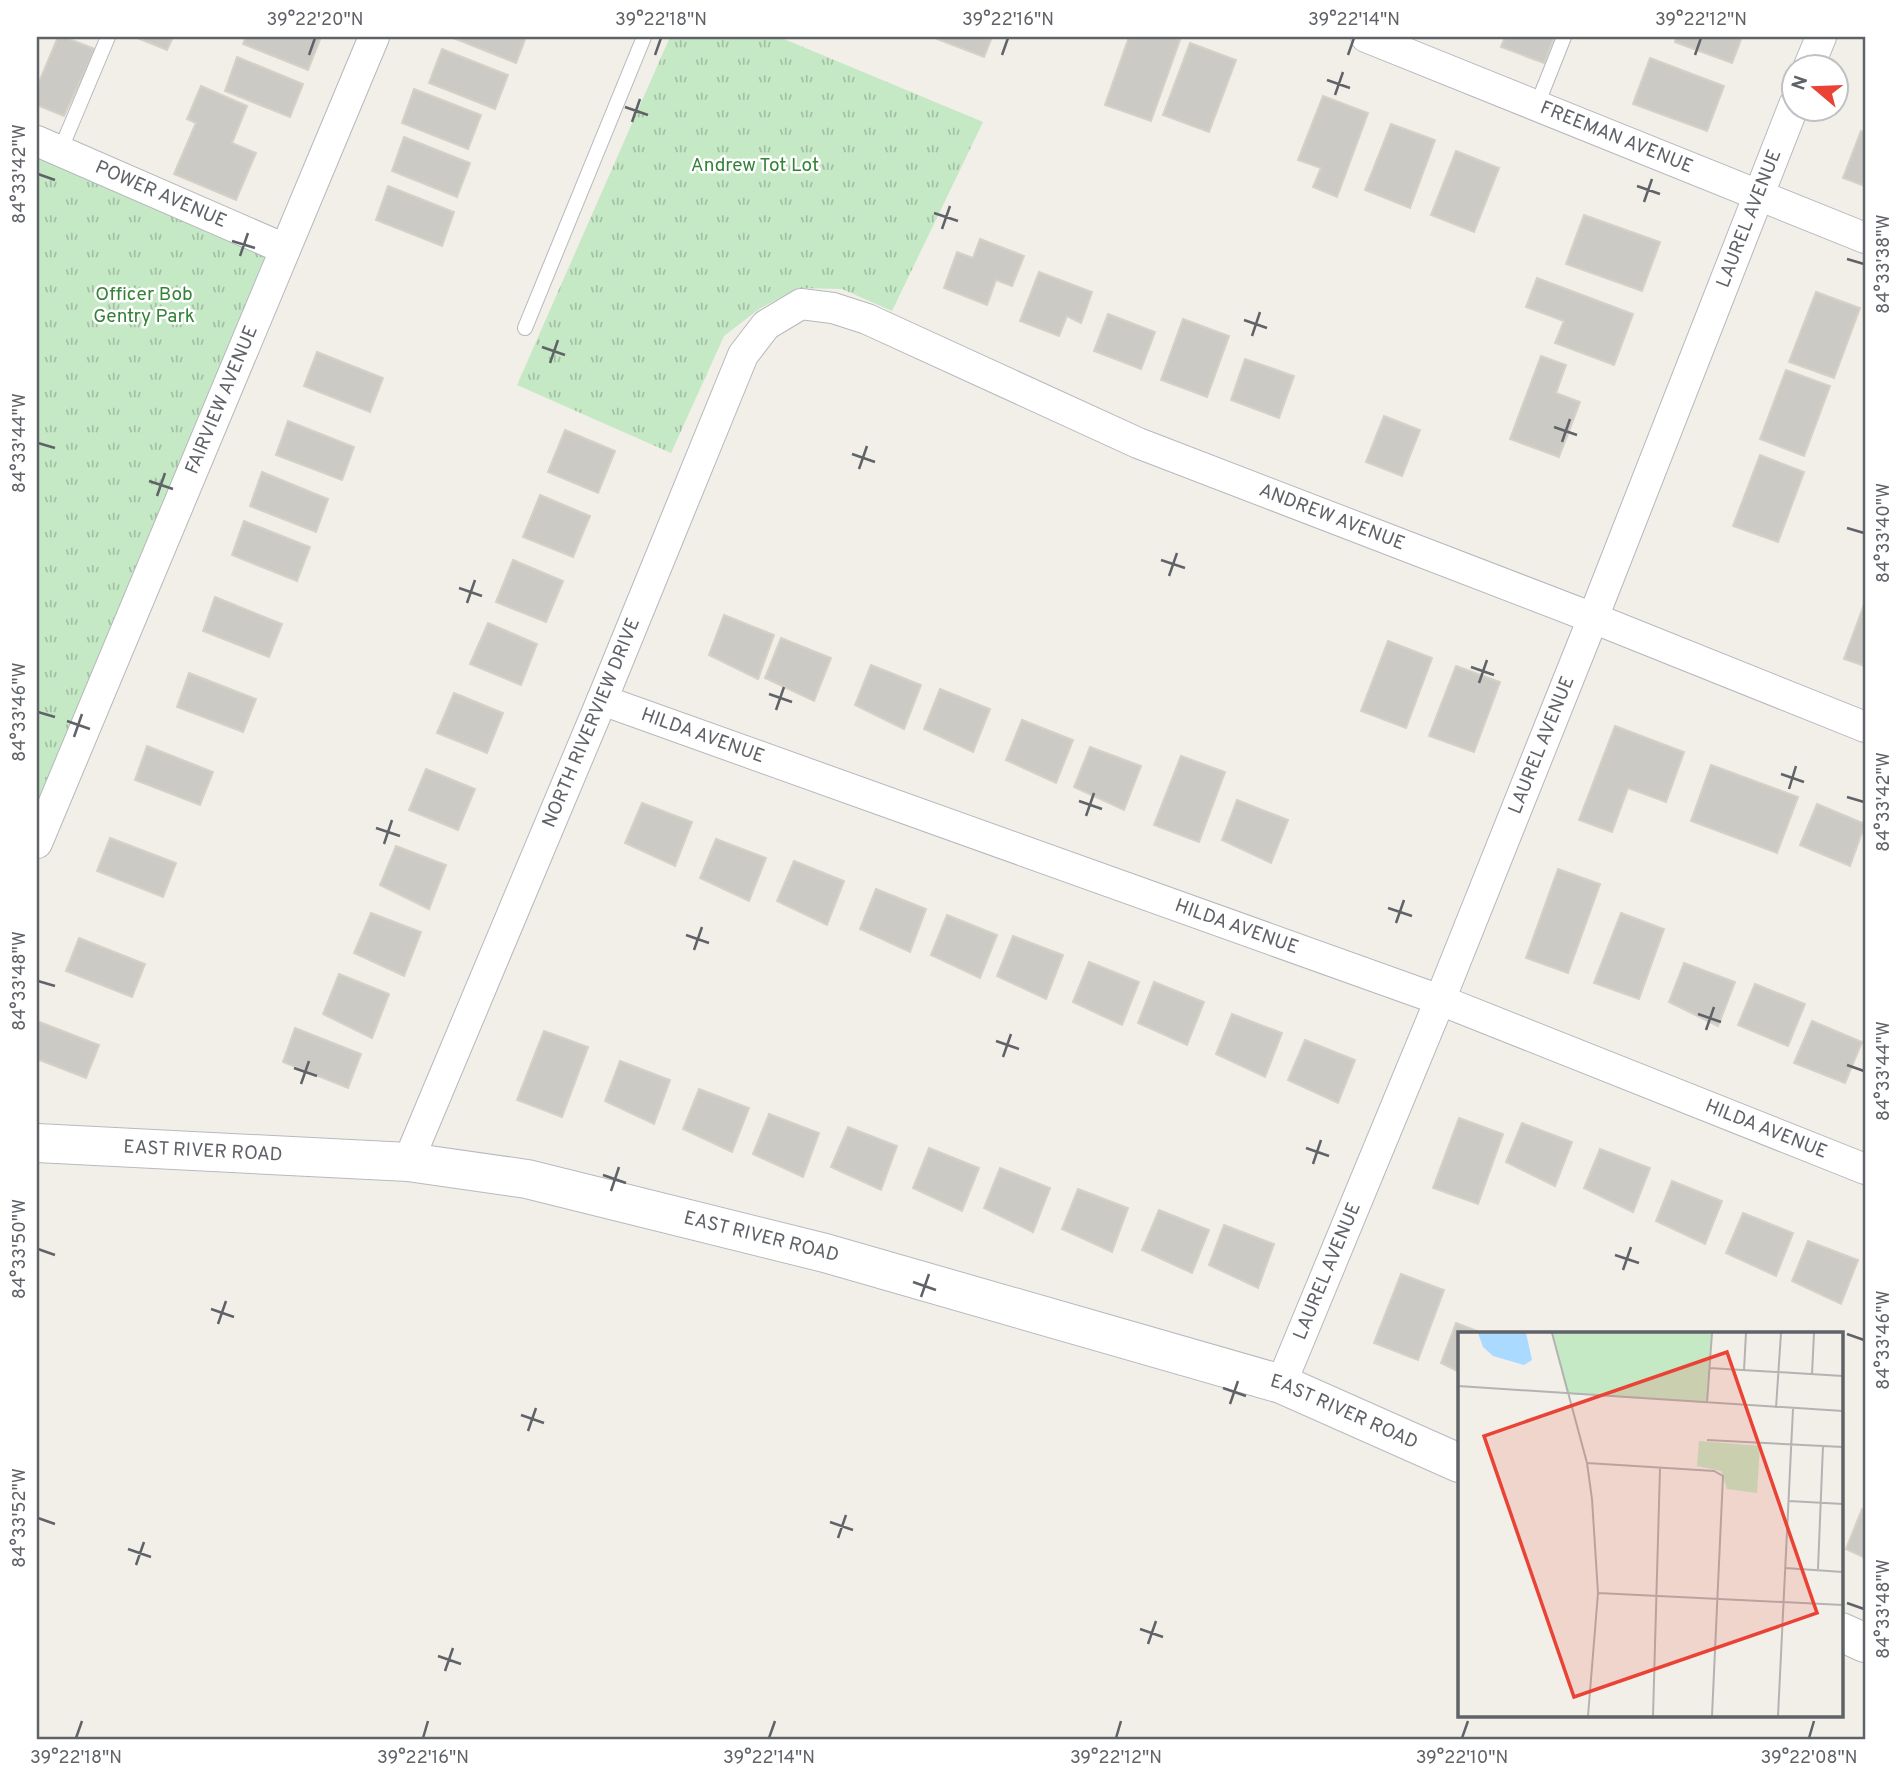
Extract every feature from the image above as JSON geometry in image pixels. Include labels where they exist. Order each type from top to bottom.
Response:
[{"type":"street","name":"FAIRVIEW AVENUE","points":[[37,843],[374,37]]},
{"type":"street","name":"FREEMAN AVENUE","points":[[1366,37],[1865,238]]},
{"type":"street","name":"LAUREL AVENUE","points":[[1281,1384],[1440,1000],[1787,122]]},
{"type":"street","name":"POWER AVENUE","points":[[48,146],[285,249]]},
{"type":"street","name":"ANDREW AVENUE","points":[[801,304],[833,307],[867,319],[1138,443],[1593,618],[1865,727]]},
{"type":"street","name":"NORTH RIVERVIEW DRIVE","points":[[408,1162],[743,355],[766,325],[801,304]]},
{"type":"street","name":"HILDA AVENUE","points":[[602,700],[1440,1000],[1865,1169]]},
{"type":"street","name":"EAST RIVER ROAD","points":[[37,1143],[408,1162],[527,1179],[825,1253],[1281,1384],[1458,1462]]},
{"type":"street","points":[[1842,1632],[1865,1643]]},
{"type":"lane","points":[[48,146],[108,37]]},
{"type":"lane","points":[[525,328],[643,37]]},
{"type":"lane","points":[[1537,105],[1564,37]]},
{"type":"green space","name":"Andrew Tot Lot","points":[[670,37],[779,37],[983,122],[892,311],[842,289],[798,288],[759,309],[724,336],[671,453],[517,385]]},
{"type":"green space","name":"Officer Bob Gentry Park","points":[[37,141],[285,249],[37,843]]},
{"type":"building","points":[[58,37],[95,49],[64,116],[37,105],[37,87]]},
{"type":"building","points":[[135,37],[173,37],[167,50]]},
{"type":"building","points":[[246,37],[321,37],[308,70],[243,44]]},
{"type":"building","points":[[451,37],[526,37],[516,63]]},
{"type":"building","points":[[992,37],[984,57],[937,39]]},
{"type":"building","points":[[1129,37],[1171,37],[1180,40],[1151,121],[1105,105]]},
{"type":"building","points":[[1505,37],[1554,37],[1544,63],[1501,47]]},
{"type":"building","points":[[1676,37],[1742,37],[1732,63],[1675,42]]},
{"type":"building","points":[[1190,43],[1236,60],[1209,132],[1163,115]]},
{"type":"building","points":[[442,49],[508,75],[495,109],[429,83]]},
{"type":"building","points":[[237,57],[303,84],[290,117],[225,91]]},
{"type":"building","points":[[1650,58],[1724,86],[1707,131],[1633,104]]},
{"type":"building","points":[[201,86],[247,106],[232,143],[256,153],[236,200],[174,174],[196,123],[187,119]]},
{"type":"building","points":[[414,89],[481,115],[468,149],[402,123]]},
{"type":"building","points":[[1323,96],[1368,113],[1337,197],[1313,187],[1321,168],[1298,160]]},
{"type":"building","points":[[1391,124],[1435,140],[1410,208],[1365,190]]},
{"type":"building","points":[[1861,131],[1865,133],[1865,186],[1843,178]]},
{"type":"building","points":[[404,137],[470,163],[457,197],[392,171]]},
{"type":"building","points":[[1456,151],[1499,168],[1474,232],[1431,215]]},
{"type":"building","points":[[388,186],[454,212],[442,246],[376,220]]},
{"type":"building","points":[[1584,215],[1660,242],[1642,291],[1566,264]]},
{"type":"building","points":[[980,239],[1024,256],[1012,286],[996,280],[987,305],[944,288],[957,252],[973,258]]},
{"type":"building","points":[[1039,272],[1092,292],[1081,323],[1067,316],[1059,336],[1020,321]]},
{"type":"building","points":[[1537,278],[1633,314],[1614,365],[1555,343],[1564,321],[1526,307]]},
{"type":"building","points":[[1816,292],[1860,308],[1834,378],[1789,362]]},
{"type":"building","points":[[1108,314],[1155,332],[1141,369],[1094,351]]},
{"type":"building","points":[[1183,319],[1229,336],[1207,397],[1161,380]]},
{"type":"building","points":[[317,352],[383,378],[370,412],[304,386]]},
{"type":"building","points":[[1541,356],[1566,365],[1556,393],[1580,402],[1559,457],[1510,439]]},
{"type":"building","points":[[1245,359],[1294,376],[1279,418],[1231,400]]},
{"type":"building","points":[[1786,370],[1830,386],[1804,456],[1760,439]]},
{"type":"building","points":[[1384,416],[1420,430],[1402,476],[1366,462]]},
{"type":"building","points":[[288,421],[354,447],[342,480],[276,455]]},
{"type":"building","points":[[565,430],[615,451],[598,493],[548,472]]},
{"type":"building","points":[[1760,455],[1804,472],[1778,542],[1733,526]]},
{"type":"building","points":[[262,472],[328,499],[316,532],[250,506]]},
{"type":"building","points":[[540,495],[590,516],[573,557],[523,537]]},
{"type":"building","points":[[244,521],[310,547],[297,581],[232,555]]},
{"type":"building","points":[[513,560],[563,581],[546,622],[496,602]]},
{"type":"building","points":[[215,597],[282,624],[269,657],[203,631]]},
{"type":"building","points":[[1865,602],[1865,666],[1844,659]]},
{"type":"building","points":[[724,615],[774,635],[758,679],[709,655]]},
{"type":"building","points":[[488,623],[537,644],[521,685],[470,664]]},
{"type":"building","points":[[781,638],[831,658],[814,701],[765,678]]},
{"type":"building","points":[[1388,641],[1432,658],[1406,728],[1361,711]]},
{"type":"building","points":[[871,665],[921,685],[904,729],[855,705]]},
{"type":"building","points":[[1456,666],[1500,682],[1474,752],[1429,736]]},
{"type":"building","points":[[189,673],[256,699],[243,732],[177,707]]},
{"type":"building","points":[[940,689],[990,709],[973,752],[924,729]]},
{"type":"building","points":[[454,693],[503,713],[487,753],[437,733]]},
{"type":"building","points":[[1022,720],[1073,740],[1056,783],[1006,760]]},
{"type":"building","points":[[1615,726],[1684,752],[1666,802],[1628,788],[1612,832],[1579,820]]},
{"type":"building","points":[[147,746],[213,772],[200,805],[135,780]]},
{"type":"building","points":[[1090,747],[1141,766],[1124,810],[1074,787]]},
{"type":"building","points":[[1181,756],[1225,772],[1199,842],[1154,825]]},
{"type":"building","points":[[1711,765],[1798,797],[1777,853],[1691,821]]},
{"type":"building","points":[[426,769],[475,789],[458,830],[409,810]]},
{"type":"building","points":[[1237,800],[1288,820],[1271,863],[1222,840]]},
{"type":"building","points":[[642,803],[692,822],[675,866],[625,843]]},
{"type":"building","points":[[1817,804],[1865,824],[1850,866],[1800,845]]},
{"type":"building","points":[[110,838],[176,863],[163,897],[97,871]]},
{"type":"building","points":[[716,839],[766,858],[749,901],[700,878]]},
{"type":"building","points":[[396,846],[446,865],[429,909],[380,885]]},
{"type":"building","points":[[794,861],[844,881],[827,925],[777,901]]},
{"type":"building","points":[[1558,869],[1600,884],[1568,973],[1526,958]]},
{"type":"building","points":[[876,889],[926,909],[910,952],[860,929]]},
{"type":"building","points":[[371,913],[421,932],[404,976],[354,953]]},
{"type":"building","points":[[1621,913],[1664,929],[1639,999],[1594,983]]},
{"type":"building","points":[[947,915],[997,935],[980,978],[931,955]]},
{"type":"building","points":[[1013,936],[1063,955],[1046,999],[997,976]]},
{"type":"building","points":[[79,938],[145,964],[132,997],[66,971]]},
{"type":"building","points":[[1089,962],[1139,982],[1122,1025],[1073,1002]]},
{"type":"building","points":[[1684,963],[1735,982],[1718,1026],[1669,1002]]},
{"type":"building","points":[[339,974],[389,994],[372,1038],[323,1014]]},
{"type":"building","points":[[1154,982],[1204,1002],[1187,1045],[1138,1023]]},
{"type":"building","points":[[1755,984],[1805,1004],[1788,1046],[1738,1025]]},
{"type":"building","points":[[1232,1014],[1282,1033],[1265,1077],[1216,1054]]},
{"type":"building","points":[[37,1021],[99,1045],[86,1078],[37,1059]]},
{"type":"building","points":[[1812,1021],[1862,1042],[1845,1083],[1794,1063]]},
{"type":"building","points":[[295,1028],[361,1054],[348,1088],[283,1062]]},
{"type":"building","points":[[544,1031],[588,1047],[562,1117],[517,1100]]},
{"type":"building","points":[[1305,1040],[1355,1060],[1338,1103],[1288,1080]]},
{"type":"building","points":[[620,1061],[670,1080],[654,1124],[605,1101]]},
{"type":"building","points":[[699,1089],[749,1108],[732,1152],[683,1129]]},
{"type":"building","points":[[769,1114],[819,1133],[803,1177],[753,1154]]},
{"type":"building","points":[[1459,1118],[1503,1134],[1478,1204],[1433,1188]]},
{"type":"building","points":[[1522,1123],[1572,1142],[1555,1186],[1506,1162]]},
{"type":"building","points":[[848,1127],[897,1146],[881,1190],[831,1167]]},
{"type":"building","points":[[929,1148],[979,1168],[962,1211],[913,1188]]},
{"type":"building","points":[[1600,1149],[1650,1168],[1633,1212],[1584,1188]]},
{"type":"building","points":[[1000,1168],[1050,1188],[1033,1232],[984,1208]]},
{"type":"building","points":[[1672,1181],[1722,1201],[1705,1244],[1656,1221]]},
{"type":"building","points":[[1078,1189],[1128,1208],[1112,1252],[1062,1229]]},
{"type":"building","points":[[1159,1210],[1209,1230],[1192,1273],[1142,1250]]},
{"type":"building","points":[[1743,1213],[1793,1233],[1776,1276],[1726,1253]]},
{"type":"building","points":[[1224,1225],[1274,1244],[1258,1288],[1209,1265]]},
{"type":"building","points":[[1808,1241],[1858,1260],[1841,1304],[1792,1281]]},
{"type":"building","points":[[1401,1274],[1444,1290],[1418,1360],[1374,1343]]},
{"type":"building","points":[[1456,1323],[1479,1332],[1458,1332],[1458,1372],[1441,1363]]},
{"type":"building","points":[[1862,1509],[1865,1510],[1865,1558],[1846,1549]]}]
